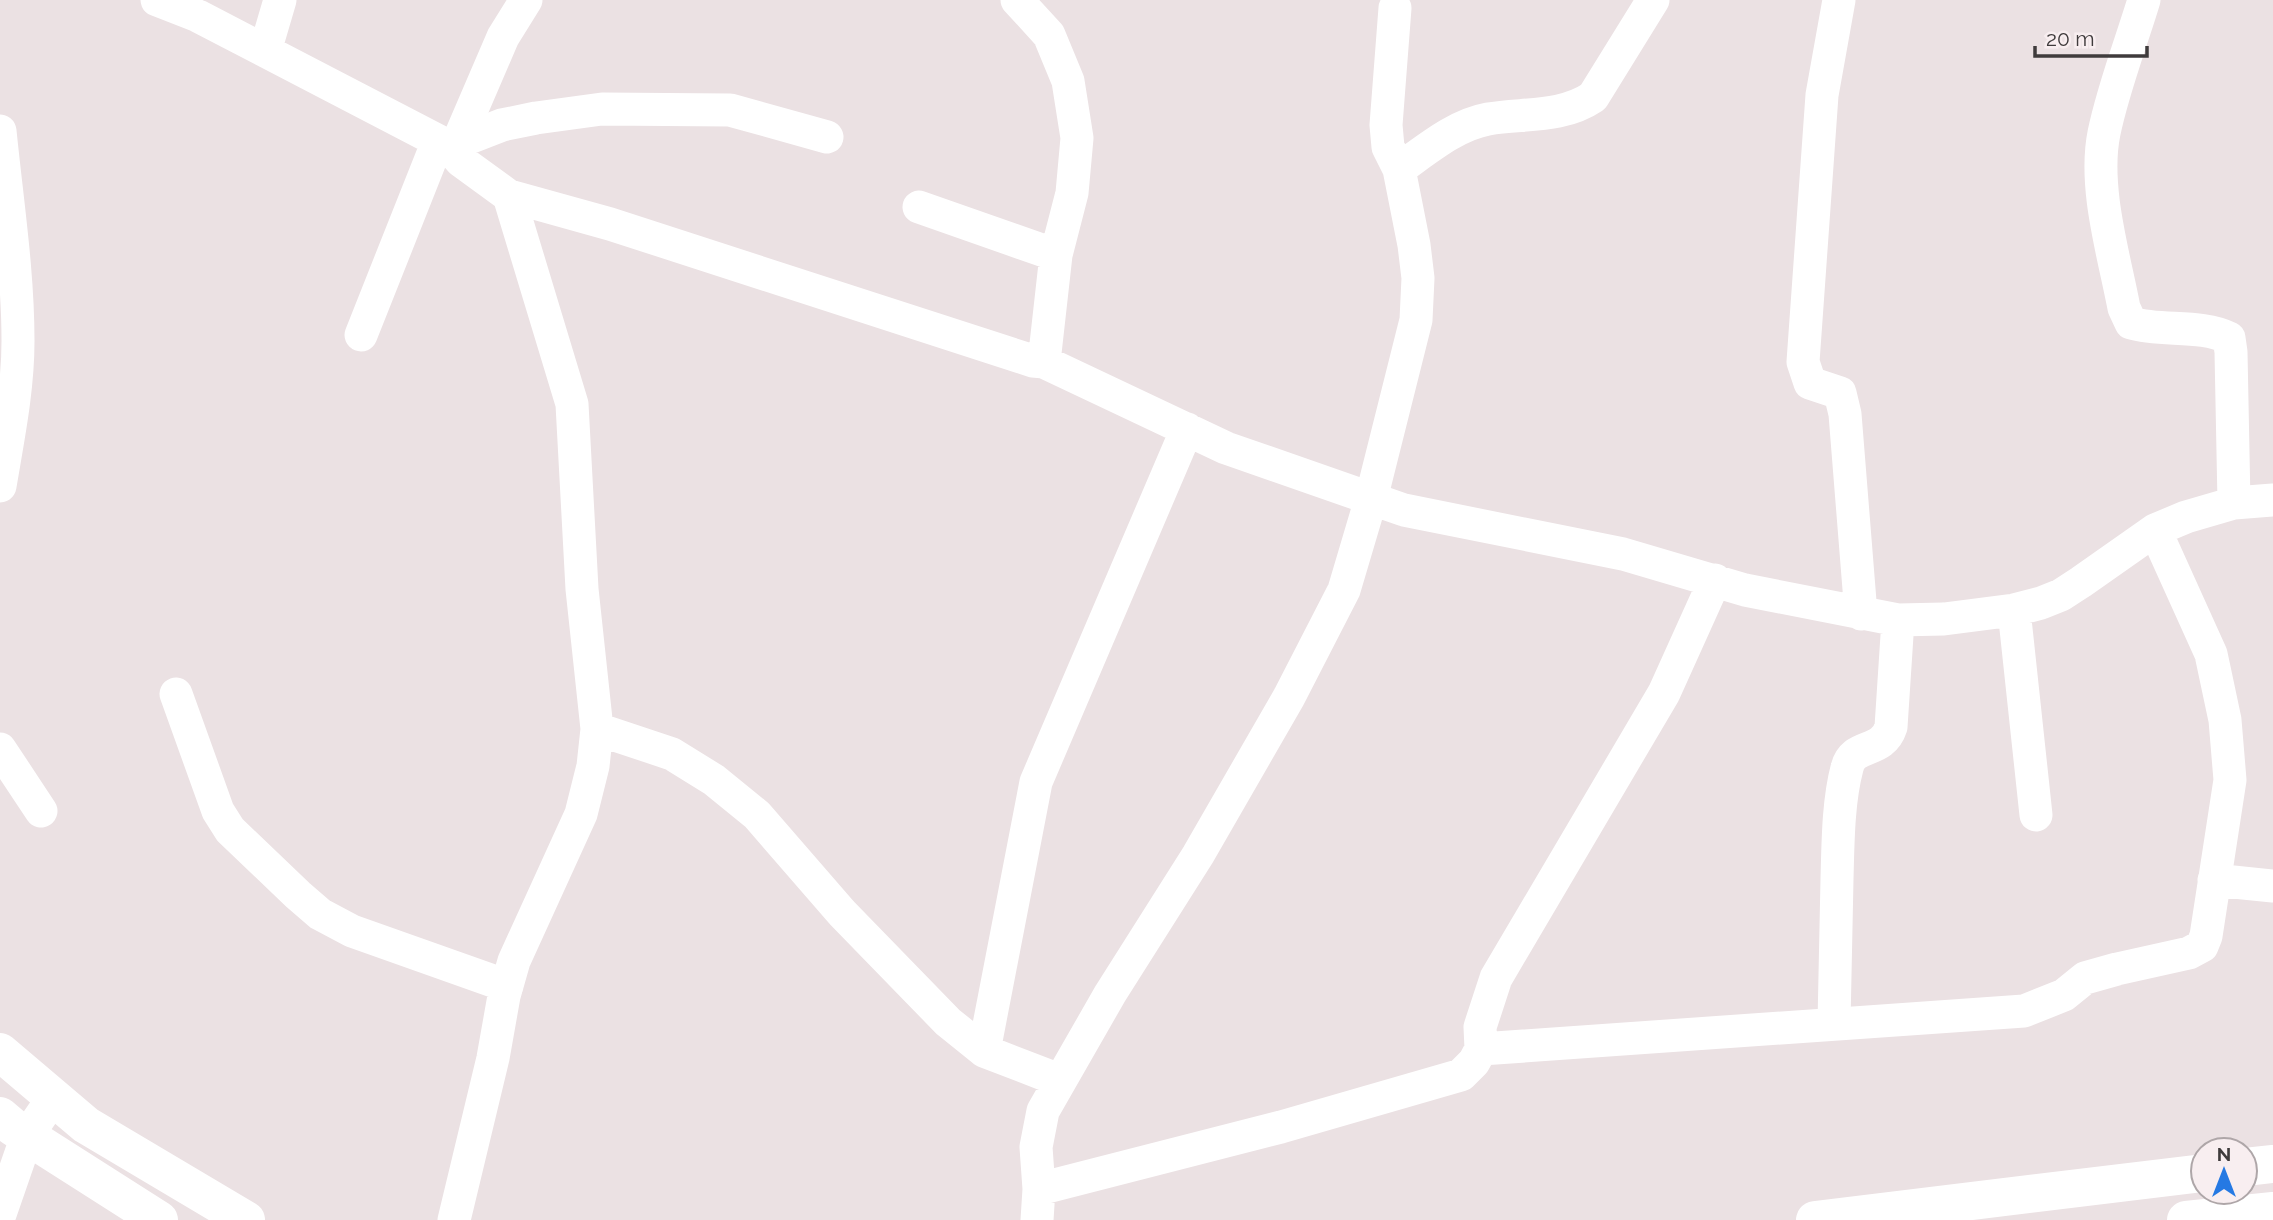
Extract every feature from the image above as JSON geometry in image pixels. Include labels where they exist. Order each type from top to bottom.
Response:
[{"type":"street","points":[[158,0],[198,16],[448,144],[461,161],[509,196],[610,224],[1033,361],[1044,362],[1226,448],[1404,510],[1623,554],[1745,590],[1898,620],[1944,619],[2014,610],[2040,603],[2061,594],[2155,530],[2186,517],[2234,503],[2273,500]]},
{"type":"street","points":[[265,51],[280,0]]},
{"type":"street","points":[[361,335],[448,144],[503,37],[526,0]]},
{"type":"street","points":[[1017,0],[1049,35],[1068,81],[1077,138],[1072,193],[1056,255],[1044,362]]},
{"type":"street","points":[[1399,169],[1444,137],[1486,119],[1563,111],[1580,106],[1593,97],[1653,0]]},
{"type":"street","points":[[1839,0],[1822,95],[1803,362],[1810,383],[1840,393],[1845,414],[1861,614]]},
{"type":"street","points":[[2144,0],[2104,134],[2101,163],[2104,202],[2124,308],[2131,323],[2147,328],[2218,333],[2229,338],[2234,503]]},
{"type":"street","points":[[1395,8],[1386,125],[1388,147],[1399,169],[1414,245],[1418,278],[1416,320],[1371,499],[1344,590],[1289,697],[1198,855],[1059,1080],[1043,1111],[1036,1147],[1038,1204],[1281,1127],[1461,1075],[1474,1062],[1481,1049],[1480,1027],[1496,978],[1664,693],[1715,580]]},
{"type":"street","points":[[448,144],[502,125],[602,109],[730,110],[827,137]]},
{"type":"street","points":[[0,131],[16,279],[18,342],[15,393],[0,485]]},
{"type":"street","points":[[454,1220],[514,961],[581,814],[591,779],[597,729],[582,589],[572,404],[509,196]]},
{"type":"street","points":[[919,207],[1056,255]]},
{"type":"street","points":[[984,1051],[1036,782],[1187,429]]},
{"type":"street","points":[[1481,1049],[2024,1011],[2064,995],[2085,978],[2117,968],[2189,953],[2202,946],[2206,936],[2230,780],[2225,720],[2211,654],[2155,530]]},
{"type":"street","points":[[2014,610],[2036,815]]},
{"type":"street","points":[[1834,1023],[1838,837],[1847,765],[1854,755],[1880,744],[1888,736],[1891,727],[1898,620]]},
{"type":"street","points":[[176,694],[218,811],[230,830],[298,895],[320,914],[352,932],[507,986]]},
{"type":"street","points":[[597,729],[672,754],[714,780],[757,815],[842,913],[948,1022],[984,1051],[1059,1080]]},
{"type":"street","points":[[0,749],[41,811]]},
{"type":"street","points":[[2214,880],[2273,886]]},
{"type":"street","points":[[0,1052],[86,1125],[246,1220]]},
{"type":"street","points":[[0,1214],[13,1126],[54,1097]]},
{"type":"street","points":[[13,1126],[159,1220]]},
{"type":"street","points":[[1815,1220],[2189,1174]]},
{"type":"street","points":[[2186,1220],[2273,1211]]}]
